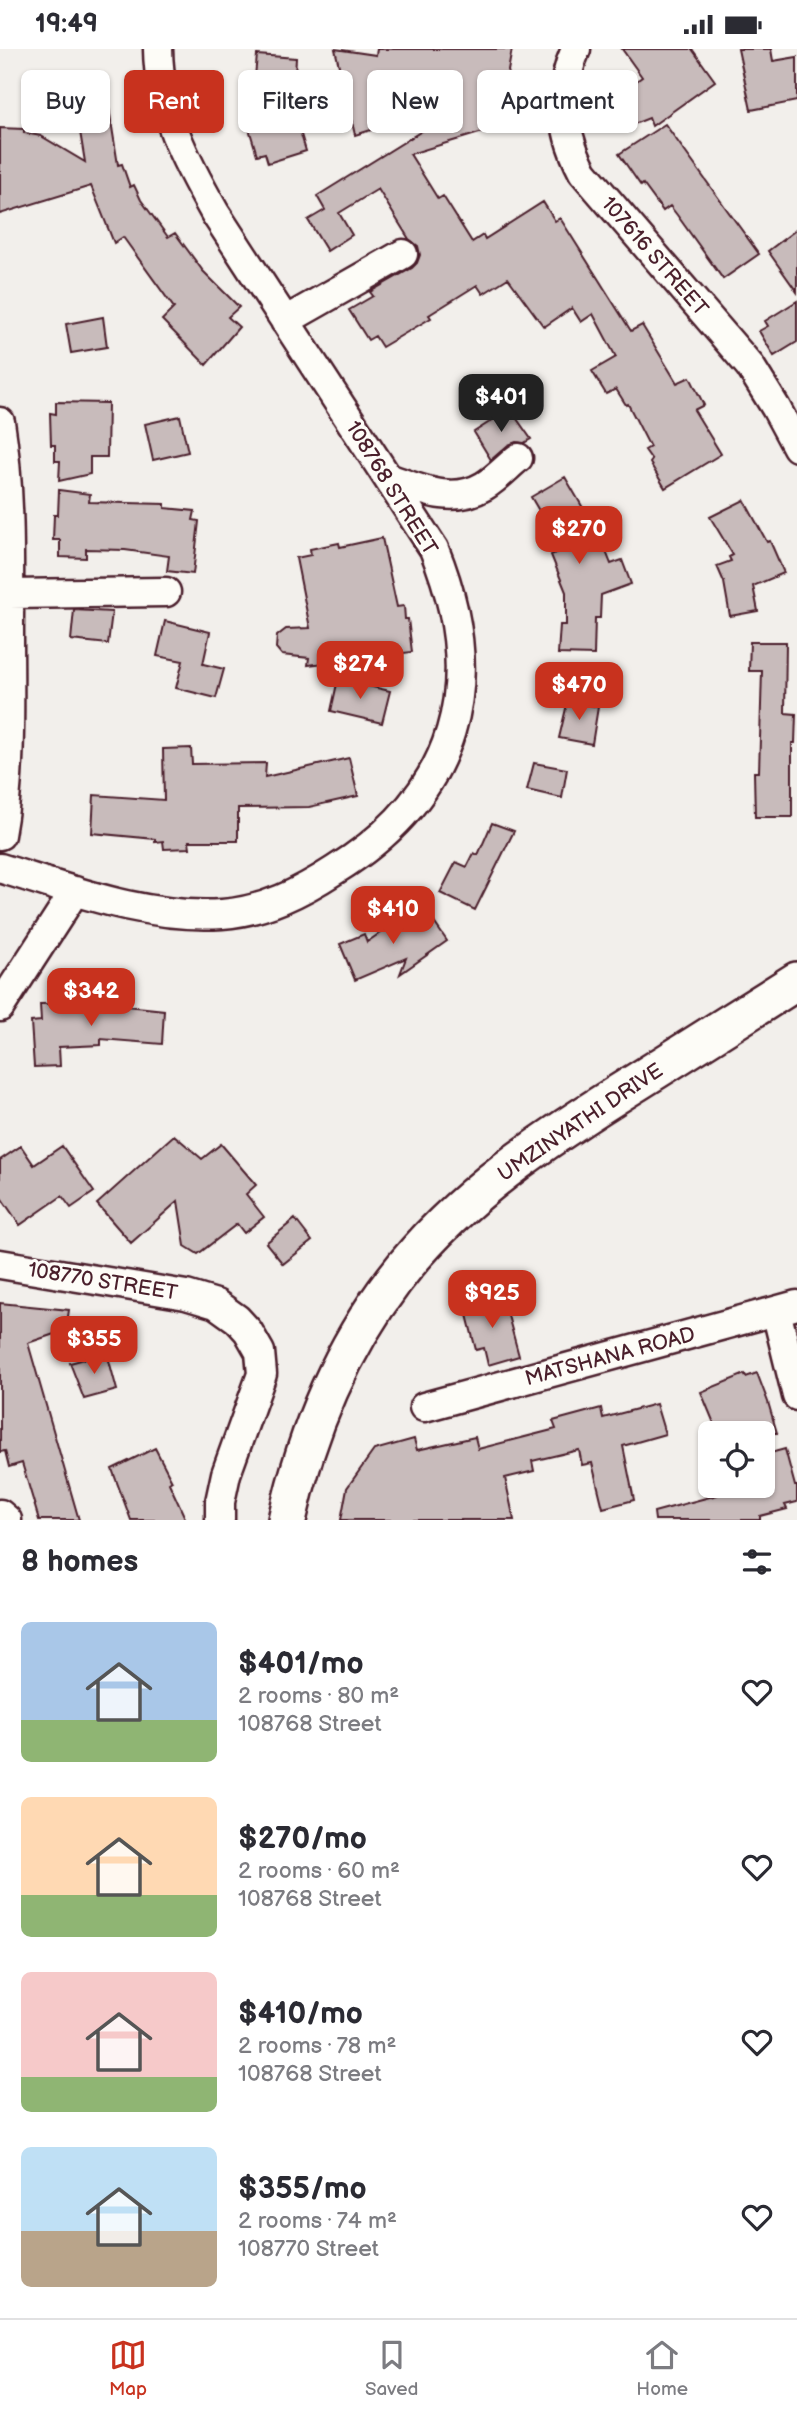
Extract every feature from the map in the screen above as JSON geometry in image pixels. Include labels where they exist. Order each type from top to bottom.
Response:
[{"type":"street","name":"108768 STREET","points":[[0,868],[154,911],[225,913],[264,906],[288,897],[364,852],[398,823],[417,800],[438,765],[458,695],[456,621],[444,574],[434,549],[215,213],[190,169],[167,110],[159,78],[158,49]]},
{"type":"street","name":"107616 STREET","points":[[576,49],[568,71],[563,105],[567,137],[583,172],[750,366],[797,447]]},
{"type":"street","points":[[285,321],[403,254]]},
{"type":"street","points":[[0,422],[7,467],[9,594],[5,810],[0,835]]},
{"type":"street","points":[[388,478],[449,496],[470,492],[485,485],[518,458]]},
{"type":"street","points":[[9,594],[166,592]]},
{"type":"street","points":[[0,1007],[75,891]]},
{"type":"street","name":"UMZINYATHI DRIVE","points":[[287,1520],[303,1453],[344,1360],[394,1280],[429,1239],[487,1184],[529,1152],[578,1118],[797,981]]},
{"type":"street","name":"108770 STREET","points":[[0,1264],[186,1294],[216,1304],[248,1331],[260,1352],[262,1374],[226,1474],[220,1502],[220,1520]]},
{"type":"street","points":[[786,1308],[797,1397]]},
{"type":"street","name":"MATSHANA ROAD","points":[[424,1407],[786,1308]]},
{"type":"street","points":[[0,1514],[8,1520]]},
{"type":"building","points":[[335,49],[376,55],[377,49],[512,49],[508,70],[477,70],[477,133],[479,133],[410,154],[438,199],[443,196],[472,242],[483,235],[485,239],[543,202],[555,221],[560,218],[631,331],[642,325],[677,383],[690,377],[704,405],[694,410],[721,454],[665,488],[650,463],[652,460],[645,450],[650,447],[628,404],[626,405],[616,389],[606,394],[592,371],[616,357],[593,314],[581,322],[572,308],[544,327],[508,278],[483,294],[477,285],[429,315],[431,318],[382,347],[375,336],[368,340],[349,310],[373,296],[370,292],[412,268],[420,255],[418,246],[409,239],[378,189],[339,213],[352,235],[327,251],[308,220],[325,210],[317,196],[418,133],[463,133],[463,70],[367,70],[367,131],[355,135],[353,70],[340,70]]},
{"type":"building","points":[[622,49],[692,49],[715,81],[652,126],[649,118],[638,122],[638,80],[642,77]]},
{"type":"building","points":[[738,49],[771,49],[773,61],[797,57],[797,101],[751,110]]},
{"type":"building","points":[[257,55],[296,58],[295,70],[256,70]]},
{"type":"building","points":[[110,115],[118,165],[122,164],[130,187],[134,185],[141,200],[168,237],[175,233],[203,271],[239,307],[228,317],[239,327],[206,365],[162,320],[174,308],[123,237],[114,243],[91,186],[0,214],[0,128],[21,129],[21,133],[41,136],[85,162],[80,133],[110,133]]},
{"type":"building","points":[[665,124],[759,254],[723,279],[670,206],[663,211],[643,184],[641,186],[619,154]]},
{"type":"building","points":[[250,133],[301,133],[306,151],[268,163],[265,153],[257,155]]},
{"type":"building","points":[[797,229],[797,292],[768,251]]},
{"type":"building","points":[[797,301],[797,342],[774,356],[759,331],[768,326],[765,321]]},
{"type":"building","points":[[103,317],[107,347],[71,353],[66,324]]},
{"type":"building","points":[[56,402],[108,403],[107,457],[90,457],[90,474],[59,481],[60,461],[55,461],[55,445],[51,445],[50,413],[56,414]]},
{"type":"building","points":[[510,409],[531,439],[524,443],[508,445],[491,460],[474,432]]},
{"type":"building","points":[[180,416],[188,452],[153,460],[145,424]]},
{"type":"building","points":[[565,477],[593,525],[595,524],[611,564],[622,560],[631,584],[601,595],[600,618],[595,618],[594,655],[558,654],[560,625],[566,625],[566,592],[551,555],[562,550],[531,497]]},
{"type":"building","points":[[59,490],[90,494],[89,502],[165,504],[165,508],[195,511],[193,520],[199,521],[193,574],[167,571],[169,556],[125,550],[86,549],[86,558],[60,557],[60,540],[53,540]]},
{"type":"building","points":[[744,500],[767,542],[770,541],[784,573],[753,586],[758,611],[730,616],[724,582],[717,566],[731,561],[729,557],[733,555],[710,517]]},
{"type":"building","points":[[382,538],[397,607],[404,606],[405,619],[408,619],[412,652],[308,665],[309,658],[282,655],[276,648],[277,636],[286,629],[310,628],[296,558],[311,555],[310,549],[339,543],[340,547]]},
{"type":"building","points":[[74,610],[112,612],[108,644],[71,640]]},
{"type":"building","points":[[165,621],[210,632],[203,664],[224,669],[216,698],[176,688],[183,661],[157,656]]},
{"type":"building","points":[[750,642],[786,642],[785,713],[796,714],[795,743],[792,743],[792,817],[755,817],[754,772],[759,772],[762,671],[749,671]]},
{"type":"building","points":[[338,679],[390,691],[382,723],[331,711]]},
{"type":"building","points":[[568,700],[598,707],[592,744],[559,738]]},
{"type":"building","points":[[191,748],[192,764],[266,763],[265,777],[349,758],[358,796],[309,807],[238,808],[238,841],[189,841],[190,848],[164,849],[163,841],[155,842],[155,839],[92,833],[94,795],[164,800],[163,749]]},
{"type":"building","points":[[534,763],[567,769],[562,798],[527,790]]},
{"type":"building","points":[[492,823],[514,831],[475,910],[440,893],[456,862],[467,867],[474,853],[478,855]]},
{"type":"building","points":[[412,911],[423,927],[429,915],[447,941],[400,974],[406,958],[355,980],[340,944],[364,934],[367,942]]},
{"type":"building","points":[[99,1003],[164,1010],[162,1044],[101,1039],[101,1045],[59,1047],[60,1066],[34,1067],[31,1022],[41,1021],[40,1004]]},
{"type":"building","points":[[174,1135],[202,1159],[221,1144],[256,1185],[246,1194],[264,1217],[244,1233],[237,1224],[198,1254],[185,1246],[178,1201],[131,1243],[97,1204]]},
{"type":"building","points":[[21,1146],[34,1165],[62,1146],[94,1192],[71,1208],[62,1196],[20,1225],[0,1196],[0,1160]]},
{"type":"building","points":[[295,1219],[312,1241],[283,1264],[266,1243]]},
{"type":"building","points":[[503,1297],[519,1356],[488,1365],[484,1348],[476,1350],[465,1307]]},
{"type":"building","points":[[0,1303],[69,1310],[66,1330],[28,1343],[79,1520],[39,1520],[22,1463],[9,1467],[5,1451],[0,1452]]},
{"type":"building","points":[[107,1353],[117,1390],[84,1399],[70,1363]]},
{"type":"building","points":[[757,1373],[774,1421],[713,1421],[701,1392],[745,1374],[746,1377]]},
{"type":"building","points":[[656,1404],[665,1434],[623,1446],[634,1500],[603,1508],[592,1463],[582,1465],[579,1450],[532,1461],[534,1471],[505,1478],[514,1520],[341,1520],[347,1488],[374,1450],[414,1439],[417,1450],[475,1437],[478,1449],[556,1429],[553,1421],[601,1408],[603,1418]]},
{"type":"building","points":[[155,1448],[172,1481],[169,1483],[186,1520],[131,1520],[112,1469]]},
{"type":"building","points":[[785,1449],[797,1486],[797,1502],[785,1505],[787,1509],[760,1516],[760,1520],[655,1520],[654,1512],[706,1498],[775,1498],[775,1452]]}]
